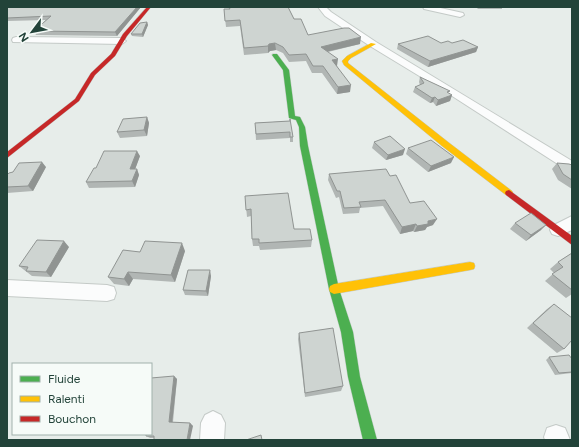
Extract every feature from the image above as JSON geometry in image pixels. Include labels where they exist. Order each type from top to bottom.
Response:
[{"type":"street","points":[[7,156],[77,100],[93,74],[113,55],[149,7]]},
{"type":"street","points":[[322,7],[328,14],[373,44],[453,92],[572,167]]},
{"type":"street","points":[[427,7],[460,15]]},
{"type":"street","points":[[16,40],[122,41]]},
{"type":"street","points":[[373,44],[349,57],[345,61],[346,64],[446,144],[572,241]]},
{"type":"street","points":[[275,55],[286,70],[292,118],[298,118],[302,127],[304,146],[334,289],[347,332],[354,377],[370,440]]},
{"type":"street","points":[[558,230],[572,222]]},
{"type":"street","points":[[334,289],[470,266]]},
{"type":"street","points":[[7,288],[107,293]]},
{"type":"building","points":[[7,7],[137,7],[115,32],[34,31],[51,16],[7,18]]},
{"type":"building","points":[[229,7],[288,7],[294,19],[301,19],[308,35],[349,28],[361,37],[321,47],[338,59],[332,60],[351,85],[338,87],[323,66],[313,66],[306,54],[289,55],[283,47],[275,43],[269,44],[268,46],[244,48],[240,20],[225,21],[224,9],[230,9]]},
{"type":"building","points":[[147,22],[142,34],[131,34],[140,23]]},
{"type":"building","points":[[428,36],[441,43],[448,41],[452,43],[463,40],[478,47],[430,61],[398,44]]},
{"type":"building","points":[[420,77],[450,91],[447,92],[452,95],[438,100],[435,97],[432,98],[415,87],[424,83]]},
{"type":"building","points":[[147,117],[144,130],[117,132],[123,119]]},
{"type":"building","points":[[290,119],[293,137],[290,137],[290,132],[256,134],[255,123],[290,121]]},
{"type":"building","points":[[390,136],[405,149],[388,155],[374,142]]},
{"type":"building","points":[[431,140],[454,157],[431,166],[408,148]]},
{"type":"building","points":[[104,151],[137,151],[130,169],[137,169],[132,181],[86,182],[94,168],[96,168]]},
{"type":"building","points":[[42,162],[28,186],[7,187],[7,175],[13,172],[19,163]]},
{"type":"building","points":[[557,163],[572,165],[572,180],[563,174]]},
{"type":"building","points":[[386,169],[390,176],[396,175],[410,203],[424,201],[437,219],[428,221],[428,224],[417,226],[416,224],[402,227],[385,200],[359,202],[361,207],[344,208],[340,191],[337,191],[329,174]]},
{"type":"building","points":[[288,193],[294,229],[310,229],[312,240],[259,243],[259,239],[252,239],[251,209],[246,210],[245,196]]},
{"type":"building","points":[[531,213],[546,225],[531,235],[515,223]]},
{"type":"building","points":[[37,240],[64,241],[46,272],[26,271],[28,267],[19,266]]},
{"type":"building","points":[[145,241],[182,243],[171,275],[128,272],[124,279],[108,277],[123,250],[140,252]]},
{"type":"building","points":[[572,253],[572,290],[552,274],[563,267],[558,262]]},
{"type":"building","points":[[188,270],[210,270],[206,291],[183,290]]},
{"type":"building","points":[[554,304],[572,318],[572,340],[564,349],[533,323]]},
{"type":"building","points":[[333,328],[343,386],[305,393],[299,333]]},
{"type":"building","points":[[569,355],[572,359],[572,372],[559,373],[549,357]]},
{"type":"building","points":[[174,376],[169,422],[190,423],[187,440],[154,440],[154,436],[146,436],[152,435],[152,378]]},
{"type":"building","points":[[261,435],[262,440],[246,440]]},
{"type":"traffic: fast","points":[[275,55],[286,70],[292,118],[298,118],[302,127],[304,146],[334,289],[347,332],[354,377],[370,440]]},
{"type":"traffic: slow","points":[[373,44],[349,57],[345,61],[346,64],[445,144],[509,193]]},
{"type":"traffic: slow","points":[[334,289],[470,266]]},
{"type":"traffic: jam","points":[[7,156],[77,100],[93,74],[113,55],[125,35],[149,7]]},
{"type":"traffic: jam","points":[[509,193],[572,241]]}]
